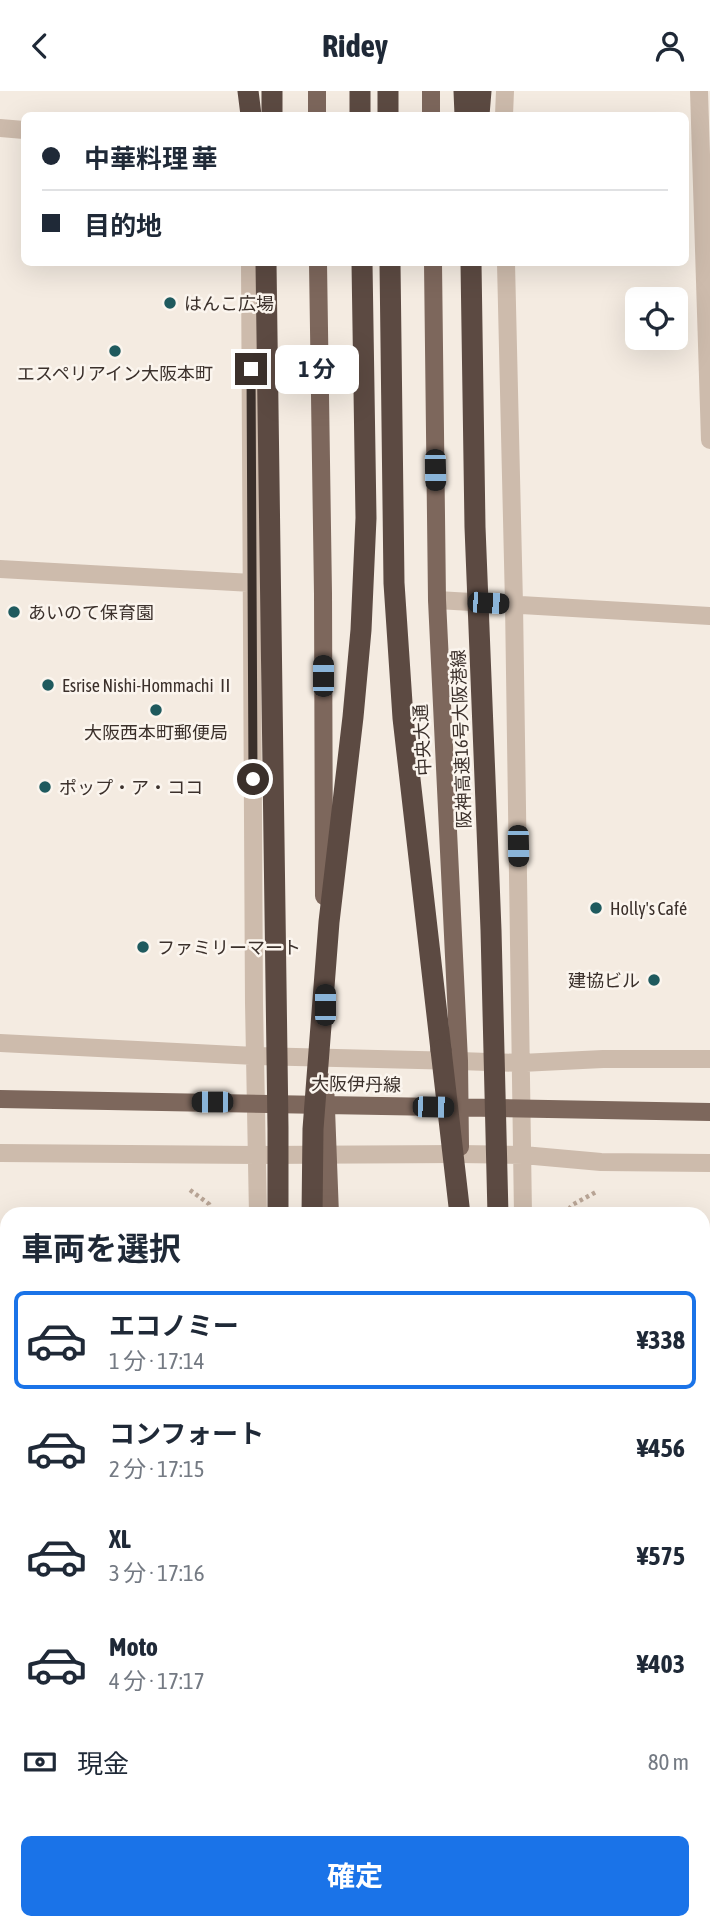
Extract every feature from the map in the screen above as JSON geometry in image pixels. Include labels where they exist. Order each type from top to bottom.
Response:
[{"type":"highway","points":[[272,91],[272,112]]},
{"type":"highway","points":[[360,91],[360,112]]},
{"type":"highway","points":[[388,91],[388,112]]},
{"type":"highway","points":[[464,91],[466,112]]},
{"type":"highway","points":[[479,112],[481,91]]},
{"type":"highway","points":[[266,266],[278,1207]]},
{"type":"highway","points":[[312,1207],[313,1129],[321,1011],[361,630],[366,518],[362,266]]},
{"type":"highway","points":[[390,266],[394,583],[403,718],[459,1207]]},
{"type":"highway","name":"阪神高速16号大阪港線","points":[[471,266],[475,527],[491,930],[498,1207]]},
{"type":"main road","points":[[317,91],[317,112]]},
{"type":"main road","points":[[431,91],[431,112]]},
{"type":"main road","points":[[318,266],[323,594],[325,1104],[330,1207]]},
{"type":"main road","name":"中央大通","points":[[433,266],[437,600],[459,1061],[460,1207]]},
{"type":"main road","name":"大阪伊丹線","points":[[0,1099],[710,1112]]},
{"type":"street","points":[[504,112],[505,91]]},
{"type":"street","points":[[699,91],[699,194],[710,440]]},
{"type":"street","points":[[0,128],[21,130]]},
{"type":"street","points":[[250,266],[258,1207]]},
{"type":"street","points":[[506,266],[523,1207]]},
{"type":"street","points":[[0,569],[252,583]]},
{"type":"street","points":[[437,600],[710,615]]},
{"type":"street","points":[[0,1043],[255,1056],[522,1063],[603,1059],[710,1059]]},
{"type":"street","points":[[0,1153],[460,1154],[523,1155],[601,1162],[710,1163]]},
{"type":"path","points":[[190,1190],[210,1207]]},
{"type":"path","points":[[571,1207],[596,1192]]},
{"type":"place","name":"はんこ広場","points":[[170,303]]},
{"type":"place","name":"エスペリアイン大阪本町","points":[[115,351]]},
{"type":"place","name":"あいのて保育園","points":[[14,612]]},
{"type":"place","name":"Esrise Nishi-Hommachi Ⅱ","points":[[48,685]]},
{"type":"place","name":"大阪西本町郵便局","points":[[156,710]]},
{"type":"place","name":"ポップ・ア・ココ","points":[[45,787]]},
{"type":"place","name":"Holly's Café","points":[[596,908]]},
{"type":"place","name":"ファミリーマート","points":[[143,947]]},
{"type":"place","name":"建協ビル","points":[[654,980]]},
{"type":"route","points":[[251,369],[253,779]]}]
